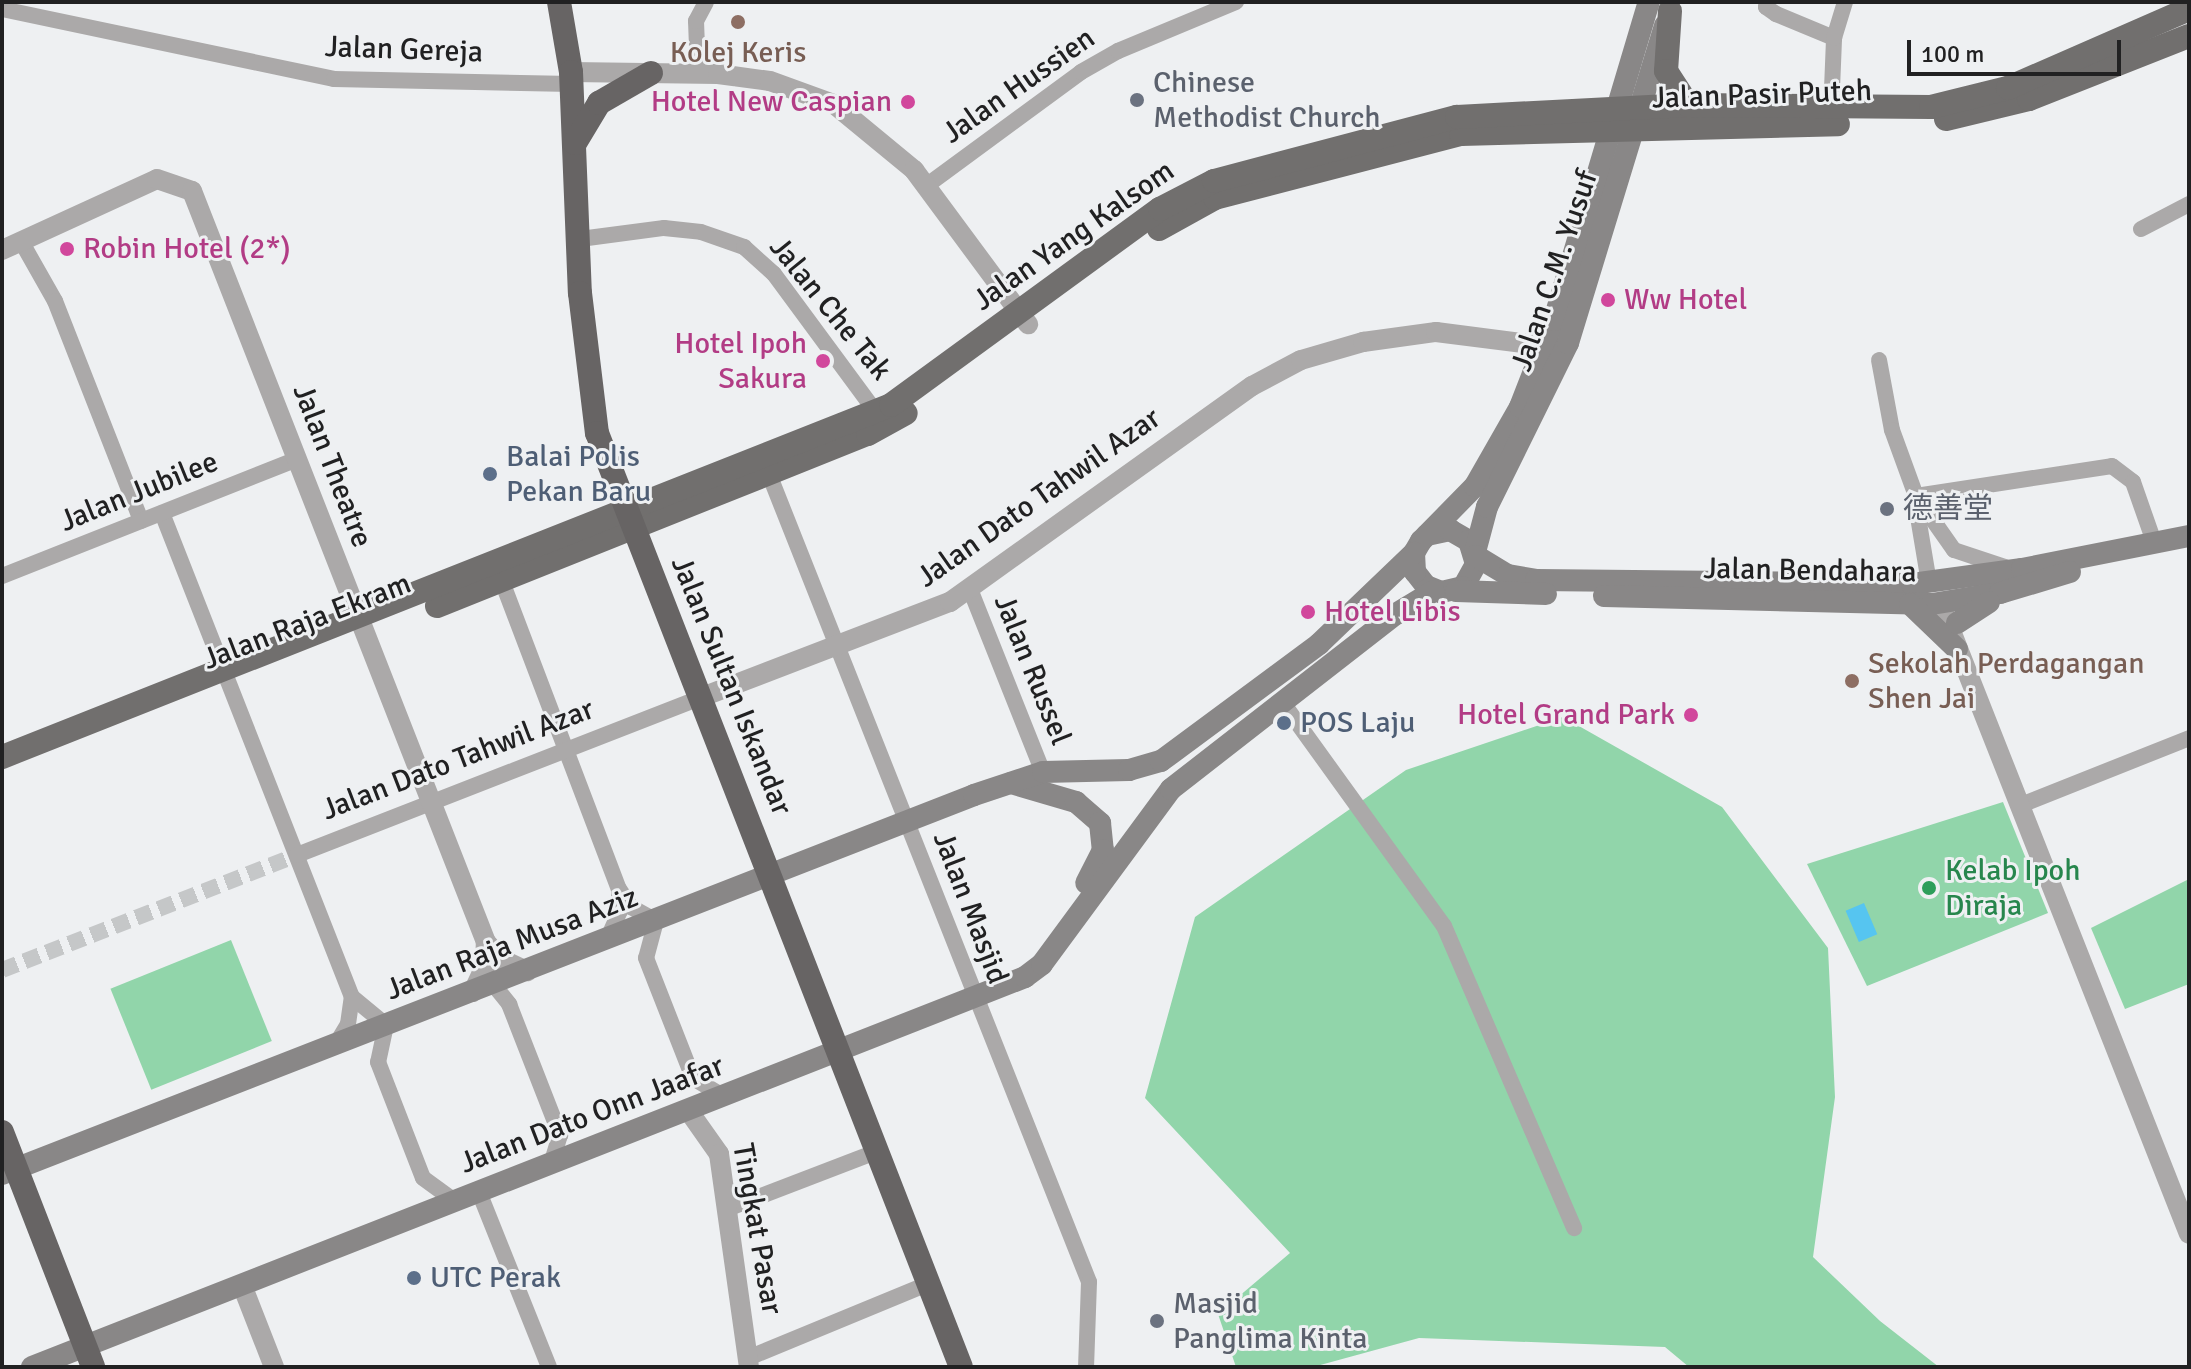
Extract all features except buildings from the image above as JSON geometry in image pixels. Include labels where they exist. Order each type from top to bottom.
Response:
[{"type":"highway","name":"Jalan Sultan Iskandar","points":[[559,2],[572,78],[593,416],[961,1367]]},
{"type":"highway","points":[[575,143],[599,103],[651,73]]},
{"type":"highway","points":[[2,1132],[9,1171],[90,1357]]},
{"type":"main road","points":[[1664,5],[1666,71],[1688,105]]},
{"type":"main road","name":"Jalan C.M. Yusuf","points":[[1043,772],[1129,770],[1174,754],[1319,644],[1421,544],[1485,473],[1545,346],[1664,5]]},
{"type":"main road","name":"Jalan Pasir Puteh","points":[[1624,119],[1831,116],[1931,107],[1974,98],[2184,18]]},
{"type":"main road","name":"Jalan Pasir Puteh","points":[[1624,119],[1688,105],[1831,116]]},
{"type":"main road","name":"Jalan Yang Kalsom","points":[[631,520],[769,474],[881,418],[1024,318],[1178,197],[1275,172],[1446,119],[1624,119]]},
{"type":"main road","name":"Jalan C.M. Yusuf","points":[[1475,554],[1487,507],[1568,343],[1624,119]]},
{"type":"main road","name":"Jalan Yang Kalsom","points":[[631,520],[881,418]]},
{"type":"main road","name":"Jalan Raja Ekram","points":[[2,775],[228,679],[631,520]]},
{"type":"main road","points":[[1283,703],[1445,591],[1470,580],[1475,554],[1469,541],[1450,530],[1421,544],[1415,572],[1445,591]]},
{"type":"main road","name":"Jalan Bendahara","points":[[1475,554],[1521,578],[1580,588],[1910,604],[1944,602],[2154,542],[2189,536]]},
{"type":"main road","points":[[1944,602],[1970,611],[2021,579]]},
{"type":"main road","name":"Jalan Bendahara","points":[[1445,591],[1860,582],[1944,602]]},
{"type":"main road","points":[[1910,604],[1957,649]]},
{"type":"main road","name":"Jalan Raja Ekram","points":[[2,757],[228,679]]},
{"type":"main road","name":"Jalan Dato Onn Jaafar","points":[[32,1367],[90,1357],[242,1285],[974,997],[1042,964],[1080,908],[1171,789],[1283,703]]},
{"type":"main road","name":"Jalan Raja Musa Aziz","points":[[9,1171],[656,921],[905,820],[1043,772]]},
{"type":"main road","points":[[1010,783],[1076,802],[1100,823],[1103,850],[1083,889],[1080,908]]},
{"type":"street","points":[[698,73],[696,21],[706,2]]},
{"type":"street","name":"Jalan Hussien","points":[[926,186],[1081,72],[1118,51],[1236,2]]},
{"type":"street","points":[[1767,2],[1766,7],[1776,14],[1834,38]]},
{"type":"street","points":[[1831,116],[1834,38],[1845,2]]},
{"type":"street","name":"Jalan Gereja","points":[[2,9],[334,79],[572,78]]},
{"type":"street","points":[[572,78],[698,73],[770,81],[834,104],[926,186],[1024,318]]},
{"type":"street","name":"Jalan Theatre","points":[[21,241],[157,179],[192,191],[486,942]]},
{"type":"street","points":[[2141,229],[2189,204]]},
{"type":"street","name":"Jalan Che Tak","points":[[580,239],[664,228],[701,232],[744,247],[774,274],[881,418]]},
{"type":"street","points":[[2,250],[21,241],[55,301],[141,521]]},
{"type":"street","name":"Jalan Dato Tahwil Azar","points":[[297,855],[930,611],[970,589],[1252,386],[1301,360],[1363,342],[1436,332],[1545,346]]},
{"type":"street","points":[[1879,360],[1892,430],[1916,496],[1957,649],[1971,676]]},
{"type":"street","name":"Jalan Jubilee","points":[[2,576],[297,459]]},
{"type":"street","points":[[1916,496],[2112,466],[2133,482],[2154,542]]},
{"type":"street","name":"Jalan Masjid","points":[[769,474],[1089,1282],[1086,1367]]},
{"type":"street","points":[[1916,496],[1954,550],[2021,579]]},
{"type":"street","points":[[162,513],[352,997],[386,1025],[376,1054],[423,1178],[455,1201]]},
{"type":"street","points":[[498,573],[619,889],[631,907],[656,921],[645,949],[693,1078],[723,1096]]},
{"type":"street","name":"Jalan Russel","points":[[970,589],[1043,772]]},
{"type":"street","points":[[1944,602],[2189,1234]]},
{"type":"street","points":[[1283,703],[1444,926],[1574,1228]]},
{"type":"street","points":[[2021,805],[2189,739]]},
{"type":"street","points":[[607,940],[620,911],[619,889]]},
{"type":"street","points":[[486,942],[501,959],[527,971]]},
{"type":"street","points":[[486,942],[483,988],[509,1004],[560,1135],[551,1164]]},
{"type":"street","points":[[336,1044],[348,1024],[352,997]]},
{"type":"street","name":"Tingkat Pasar","points":[[688,1110],[716,1145],[748,1362]]},
{"type":"street","points":[[727,1209],[878,1151]]},
{"type":"street","points":[[479,1192],[549,1367]]},
{"type":"street","points":[[748,1362],[930,1283]]},
{"type":"street","points":[[242,1285],[274,1367]]},
{"type":"green space","points":[[1563,717],[1722,807],[1828,948],[1835,1097],[1813,1257],[1880,1321],[1939,1367],[1689,1367],[1665,1347],[1419,1338],[1313,1367],[1236,1367],[1218,1314],[1290,1253],[1145,1098],[1195,917],[1406,770]]},
{"type":"green space","name":"Kelab Ipoh Diraja","points":[[2003,802],[2048,913],[1867,986],[1807,864]]},
{"type":"green space","points":[[2189,879],[2189,984],[2125,1009],[2091,928]]},
{"type":"green space","points":[[231,940],[272,1041],[151,1090],[110,989]]},
{"type":"water","points":[[1864,903],[1877,934],[1859,942],[1846,911]]},
{"type":"tunnel","points":[[2,970],[297,855]]},
{"type":"place","name":"Kolej Keris","points":[[738,22]]},
{"type":"place","name":"Chinese Methodist Church","points":[[1137,100]]},
{"type":"place","name":"Hotel New Caspian","points":[[908,102]]},
{"type":"place","name":"Robin Hotel (2*)","points":[[67,249]]},
{"type":"place","name":"Ww Hotel","points":[[1608,300]]},
{"type":"place","name":"Hotel Ipoh Sakura","points":[[823,361]]},
{"type":"place","name":"Balai Polis Pekan Baru","points":[[490,474]]},
{"type":"place","name":"德善堂","points":[[1887,509]]},
{"type":"place","name":"Hotel Libis","points":[[1308,612]]},
{"type":"place","name":"Sekolah Perdagangan Shen Jai","points":[[1852,681]]},
{"type":"place","name":"Hotel Grand Park","points":[[1691,715]]},
{"type":"place","name":"POS Laju","points":[[1284,723]]},
{"type":"place","name":"Kelab Ipoh Diraja","points":[[1929,888]]},
{"type":"place","name":"UTC Perak","points":[[414,1278]]},
{"type":"place","name":"Masjid Panglima Kinta","points":[[1157,1321]]}]
